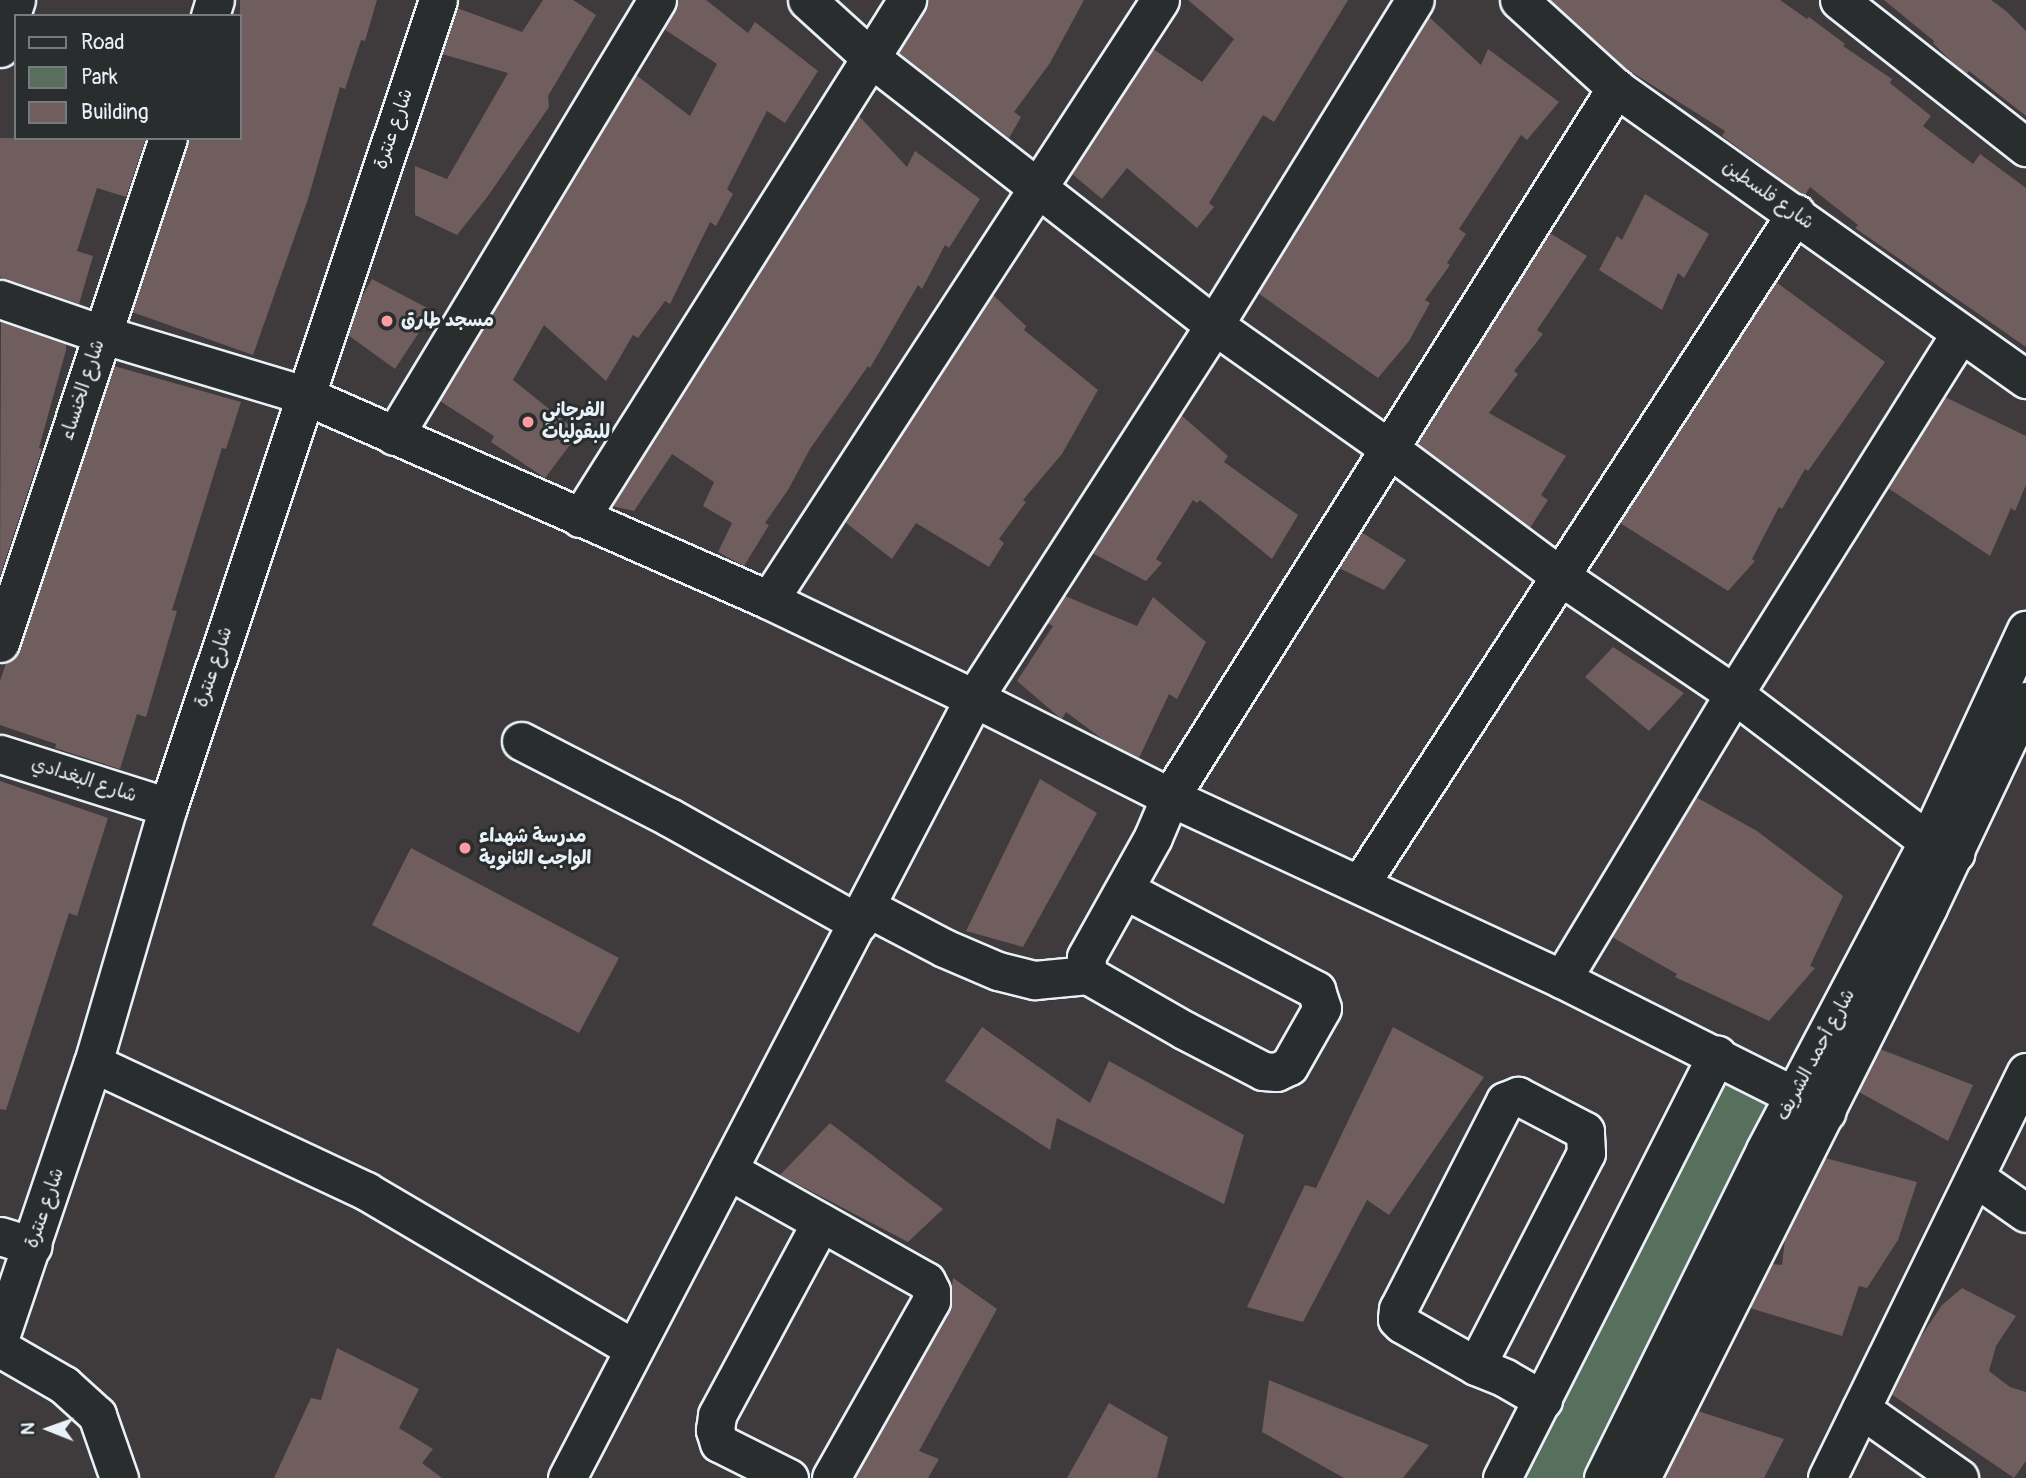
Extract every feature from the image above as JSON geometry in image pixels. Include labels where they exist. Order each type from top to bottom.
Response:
[{"type":"street","points":[[0,48],[16,0]]},
{"type":"street","name":"شارع عنترة","points":[[0,1337],[16,1241],[93,1063],[168,807],[438,0]]},
{"type":"street","points":[[394,436],[657,0]]},
{"type":"street","points":[[807,0],[871,58],[1214,325],[1387,447],[1560,576],[1734,694],[1941,847]]},
{"type":"street","points":[[580,518],[907,0]]},
{"type":"street","points":[[769,600],[1040,189],[1160,0]]},
{"type":"street","points":[[567,1478],[974,698],[1214,325],[1415,0]]},
{"type":"street","name":"شارع فلسطين","points":[[1519,0],[1616,88],[1796,213],[1960,334],[2026,379]]},
{"type":"street","points":[[1839,0],[2026,147]]},
{"type":"street","points":[[1088,975],[1086,957],[1125,890],[1170,797],[1387,447],[1616,88]]},
{"type":"street","name":"شارع الخنساء","points":[[0,643],[167,140]]},
{"type":"street","points":[[1360,884],[1796,213]]},
{"type":"street","points":[[0,299],[101,334],[304,395],[769,600],[974,698],[1170,797],[1562,979],[1811,1104]]},
{"type":"street","points":[[1562,979],[1734,694],[1960,334]]},
{"type":"street","name":"شارع أحمد الشريف","points":[[1941,847],[2026,630]]},
{"type":"street","name":"شارع أحمد الشريف","points":[[1641,1478],[1811,1104],[1941,847],[2026,701]]},
{"type":"street","points":[[521,741],[862,915],[998,971],[1035,980],[1088,975],[1263,1071],[1276,1072],[1289,1066],[1322,1008],[1316,990],[1125,890]]},
{"type":"street","name":"شارع البغدادي","points":[[0,754],[168,807]]},
{"type":"street","points":[[1502,1478],[1717,1055]]},
{"type":"street","points":[[93,1063],[366,1191],[633,1348]]},
{"type":"street","points":[[1827,1478],[2026,1072]]},
{"type":"street","points":[[1476,1366],[1586,1153],[1585,1131],[1518,1096],[1510,1097],[1506,1101],[1398,1309],[1396,1318],[1476,1366],[1543,1400]]},
{"type":"street","name":"شارع أحمد الشريف","points":[[1602,1478],[1765,1150],[1811,1104]]},
{"type":"street","points":[[728,1170],[926,1281],[931,1291],[931,1301],[831,1478]]},
{"type":"street","points":[[1976,1178],[2026,1213]]},
{"type":"street","points":[[789,1478],[719,1443],[715,1430],[717,1415],[821,1222]]},
{"type":"street","points":[[0,1348],[64,1385],[97,1415],[119,1478]]},
{"type":"street","points":[[1861,1409],[1959,1478]]},
{"type":"green space","points":[[1717,1055],[1796,1096],[1603,1478],[1502,1478]]},
{"type":"building","points":[[240,0],[377,0],[365,41],[361,40],[345,89],[340,87],[308,199],[253,355],[132,312],[187,140],[242,140]]},
{"type":"building","points":[[543,0],[573,0],[596,15],[548,96],[549,107],[488,196],[457,235],[415,215],[415,166],[447,179],[508,73],[442,54],[457,8],[522,32]]},
{"type":"building","points":[[678,0],[706,0],[748,33],[755,22],[818,71],[785,123],[767,111],[727,189],[733,194],[716,226],[710,222],[670,304],[665,301],[638,338],[633,335],[606,381],[544,325],[513,380],[579,433],[545,478],[491,442],[494,436],[440,401],[636,75],[690,116],[717,64],[664,29]]},
{"type":"building","points":[[928,0],[1084,0],[1050,63],[1014,112],[1021,117],[1009,138],[899,53],[925,11]]},
{"type":"building","points":[[1188,0],[1348,0],[1274,122],[1263,115],[1209,203],[1214,207],[1197,228],[1127,168],[1102,199],[1072,174],[1153,49],[1202,82],[1234,39]]},
{"type":"building","points":[[1550,0],[1780,0],[1807,19],[1809,17],[1845,44],[1843,46],[1892,79],[1890,83],[1931,116],[1923,126],[1973,164],[1980,154],[2026,188],[2026,347],[1855,228],[1858,225],[1810,187],[1805,195],[1800,193],[1722,136],[1725,131],[1625,68]]},
{"type":"building","points":[[1884,0],[1991,0],[2006,11],[2026,31],[2026,116],[1969,71],[1967,74],[1952,62],[1934,41]]},
{"type":"building","points":[[1429,17],[1481,65],[1488,49],[1559,102],[1527,140],[1521,135],[1459,229],[1466,234],[1447,263],[1450,265],[1425,300],[1430,303],[1409,341],[1378,378],[1258,293]]},
{"type":"building","points":[[859,116],[907,167],[915,151],[980,199],[949,248],[945,245],[922,289],[918,285],[870,368],[868,366],[810,449],[788,490],[765,523],[769,525],[744,566],[718,552],[732,523],[703,506],[714,482],[672,454],[634,511],[612,506]]},
{"type":"building","points":[[0,138],[145,140],[126,197],[97,188],[77,251],[93,256],[79,304],[0,277]]},
{"type":"building","points":[[1645,194],[1709,234],[1684,278],[1678,273],[1662,310],[1599,270],[1617,236],[1622,240]]},
{"type":"building","points":[[1550,233],[1587,256],[1537,330],[1543,334],[1514,371],[1518,374],[1489,413],[1566,456],[1541,495],[1548,500],[1530,528],[1417,443]]},
{"type":"building","name":"مسجد طارق","points":[[372,279],[433,311],[395,369],[348,335],[360,300]]},
{"type":"building","points":[[1776,282],[1885,362],[1808,471],[1805,469],[1782,509],[1779,507],[1752,559],[1755,561],[1728,591],[1620,523]]},
{"type":"building","points":[[993,295],[1026,326],[1024,330],[1098,390],[1062,454],[1023,500],[1026,502],[999,539],[1004,543],[989,567],[916,523],[892,559],[845,522]]},
{"type":"building","points":[[1,322],[66,344],[66,350],[39,448],[42,449],[0,576]]},
{"type":"building","points":[[114,366],[241,402],[226,449],[222,448],[172,610],[177,611],[146,717],[137,714],[120,769],[55,748],[56,744],[0,725],[0,681],[6,663],[20,650]]},
{"type":"building","points":[[1945,397],[2026,436],[2026,485],[2015,511],[2011,508],[1990,556],[1888,488]]},
{"type":"building","points":[[1181,415],[1228,456],[1224,462],[1298,515],[1272,559],[1200,500],[1197,503],[1193,500],[1156,559],[1162,563],[1146,581],[1092,553]]},
{"type":"building","points":[[1361,532],[1406,560],[1384,590],[1339,568]]},
{"type":"building","points":[[1065,596],[1137,626],[1153,597],[1206,642],[1177,699],[1169,694],[1139,758],[1105,741],[1066,712],[1062,719],[1017,681],[1053,626],[1047,623]]},
{"type":"building","points":[[1613,647],[1684,693],[1649,731],[1585,677]]},
{"type":"building","points":[[1040,779],[1097,813],[1023,947],[966,931]]},
{"type":"building","points":[[0,781],[108,818],[77,916],[69,913],[6,1110],[0,1109]]},
{"type":"building","points":[[1696,797],[1757,831],[1843,896],[1810,966],[1815,968],[1769,1021],[1675,977],[1677,974],[1612,937]]},
{"type":"building","points":[[411,848],[619,958],[579,1033],[372,925]]},
{"type":"building","points":[[982,1027],[1090,1103],[1109,1061],[1244,1135],[1224,1204],[1057,1118],[1050,1150],[945,1081]]},
{"type":"building","points":[[1393,1027],[1484,1077],[1389,1215],[1367,1200],[1303,1322],[1247,1307],[1305,1185],[1316,1188]]},
{"type":"building","points":[[1880,1049],[1973,1085],[1948,1141],[1859,1092]]},
{"type":"building","points":[[830,1123],[943,1209],[908,1242],[780,1175]]},
{"type":"building","points":[[1825,1158],[1917,1182],[1898,1240],[1867,1288],[1859,1286],[1842,1336],[1750,1308],[1772,1264],[1782,1265],[1785,1238]]},
{"type":"building","points":[[953,1278],[997,1309],[919,1451],[939,1459],[928,1478],[855,1478],[949,1311]]},
{"type":"building","points":[[1962,1288],[2016,1316],[1996,1346],[1989,1371],[2010,1387],[2026,1392],[2026,1461],[2014,1478],[1891,1394],[1916,1344],[1942,1305]]},
{"type":"building","points":[[337,1348],[419,1389],[399,1428],[433,1449],[422,1463],[442,1478],[274,1478],[311,1398],[321,1400]]},
{"type":"building","points":[[1269,1380],[1429,1445],[1403,1478],[1344,1478],[1262,1432]]},
{"type":"building","points":[[1109,1403],[1168,1437],[1157,1478],[1067,1478]]},
{"type":"building","points":[[1698,1411],[1784,1439],[1764,1478],[1664,1478]]},
{"type":"place","name":"مسجد طارق","points":[[387,321]]},
{"type":"place","name":"الفرجاني للبقوليات","points":[[528,422]]},
{"type":"place","name":"مدرسة شهداء الواجب الثانوية","points":[[465,848]]}]
